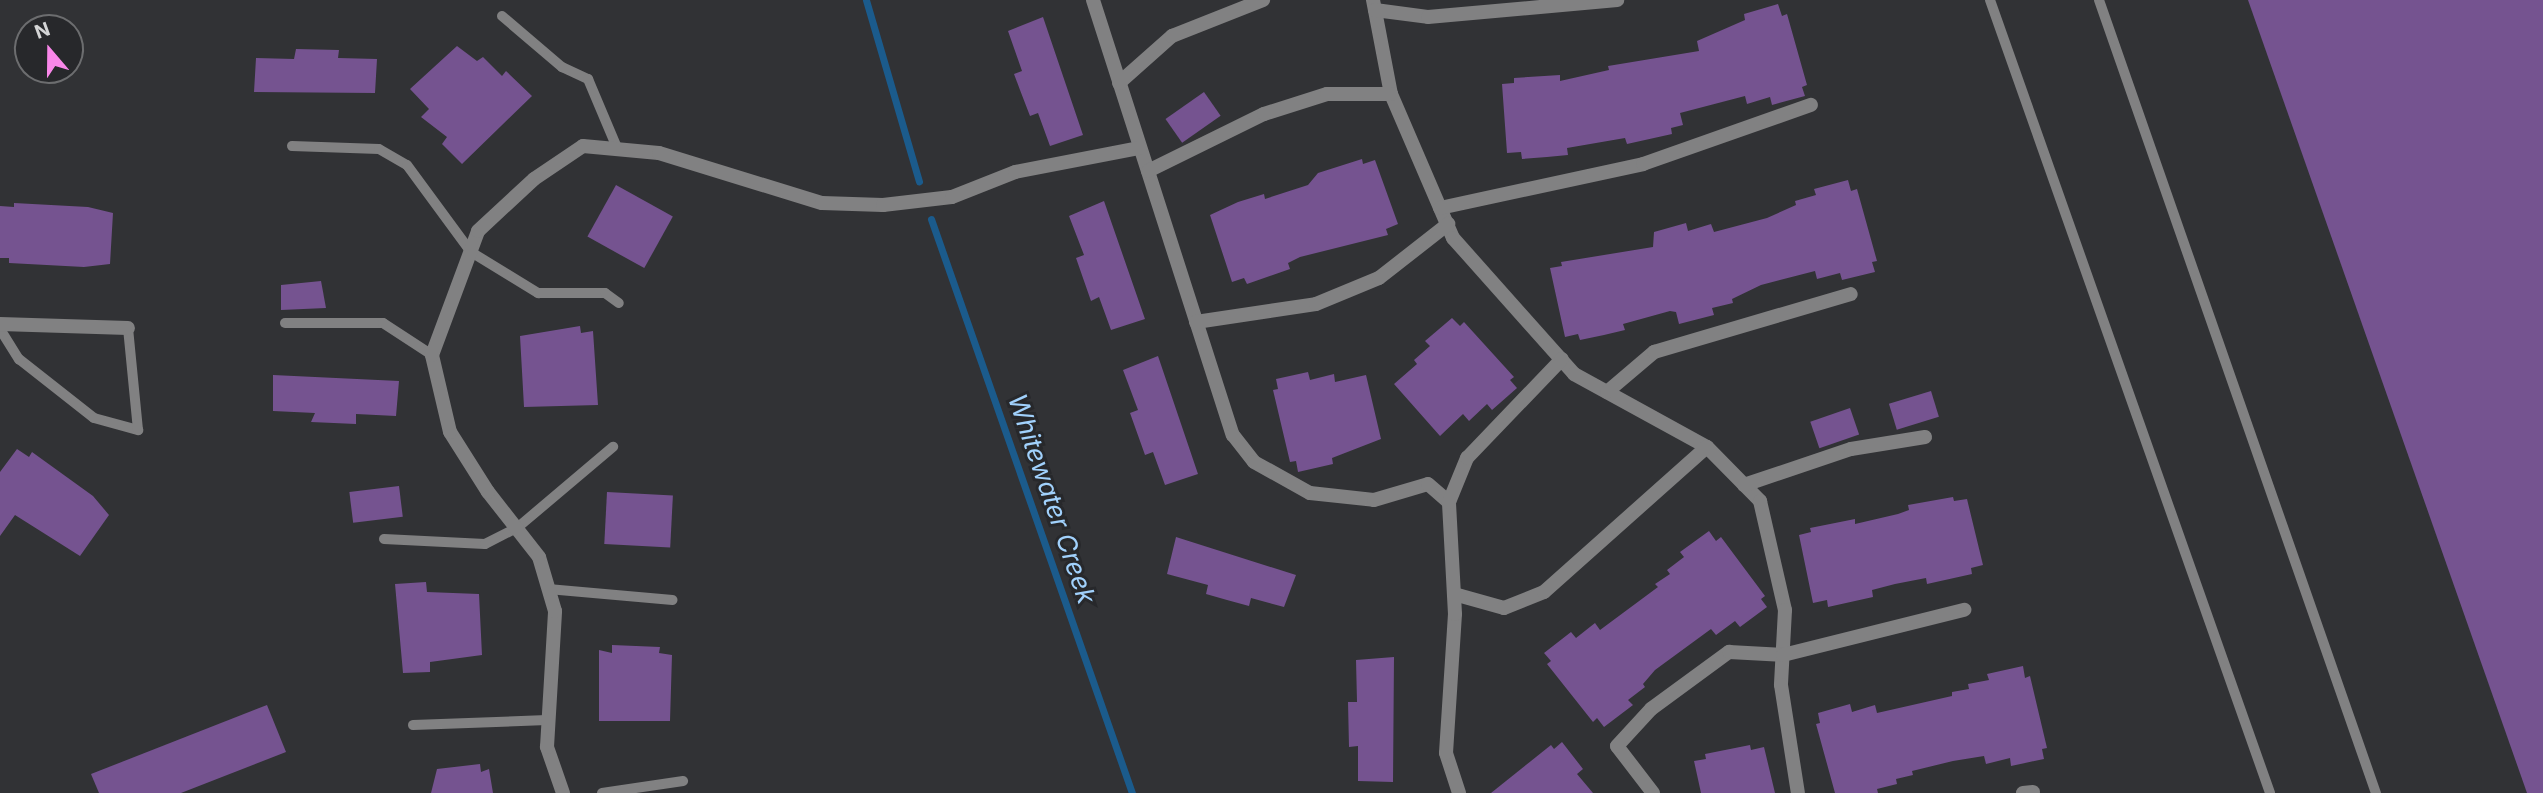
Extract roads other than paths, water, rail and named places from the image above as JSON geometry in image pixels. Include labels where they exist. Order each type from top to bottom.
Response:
[{"type":"street","points":[[1093,0],[1233,435],[1254,463],[1311,493],[1374,500],[1428,484],[1449,502]]},
{"type":"street","points":[[1119,83],[1172,36],[1264,0]]},
{"type":"street","points":[[1617,0],[1428,16],[1374,5],[1391,94],[1453,238],[1574,374],[1707,447],[1760,501],[1782,596],[1781,685],[1798,793]]},
{"type":"street","points":[[1148,171],[1264,114],[1327,94],[1391,94]]},
{"type":"street","points":[[1440,208],[1643,164],[1811,105]]},
{"type":"street","points":[[563,793],[547,747],[555,611],[539,557],[450,432],[432,355],[478,230],[534,178],[583,146],[659,153],[822,203],[883,205],[952,197],[1014,172],[1140,148]]},
{"type":"street","points":[[1196,322],[1316,304],[1379,278],[1448,224]]},
{"type":"street","points":[[1608,392],[1654,352],[1851,295]]},
{"type":"street","points":[[0,326],[128,328]]},
{"type":"street","points":[[1459,793],[1446,753],[1454,594],[1449,502],[1467,458],[1562,359]]},
{"type":"street","points":[[1744,485],[1851,449],[1925,437]]},
{"type":"street","points":[[1454,594],[1504,608],[1544,592],[1707,447]]},
{"type":"street","points":[[1653,793],[1617,746],[1651,709],[1729,652],[1783,655],[1964,610]]},
{"type":"lane","points":[[1990,0],[2270,793]]},
{"type":"lane","points":[[2099,0],[2376,793]]},
{"type":"lane","points":[[502,16],[562,67],[588,79],[618,150]]},
{"type":"lane","points":[[292,146],[379,149],[407,165],[471,252],[538,293],[605,293],[619,303]]},
{"type":"lane","points":[[285,323],[383,323],[432,355]]},
{"type":"lane","points":[[0,326],[19,359],[94,418],[138,430],[128,328]]},
{"type":"lane","points":[[384,539],[485,544],[517,528],[613,447]]},
{"type":"lane","points":[[548,589],[673,600]]},
{"type":"lane","points":[[413,725],[547,720]]},
{"type":"lane","points":[[602,793],[683,780]]},
{"type":"waterway","name":"Whitewater Creek","points":[[866,0],[919,181]]},
{"type":"waterway","name":"Whitewater Creek","points":[[931,219],[1132,793]]}]
